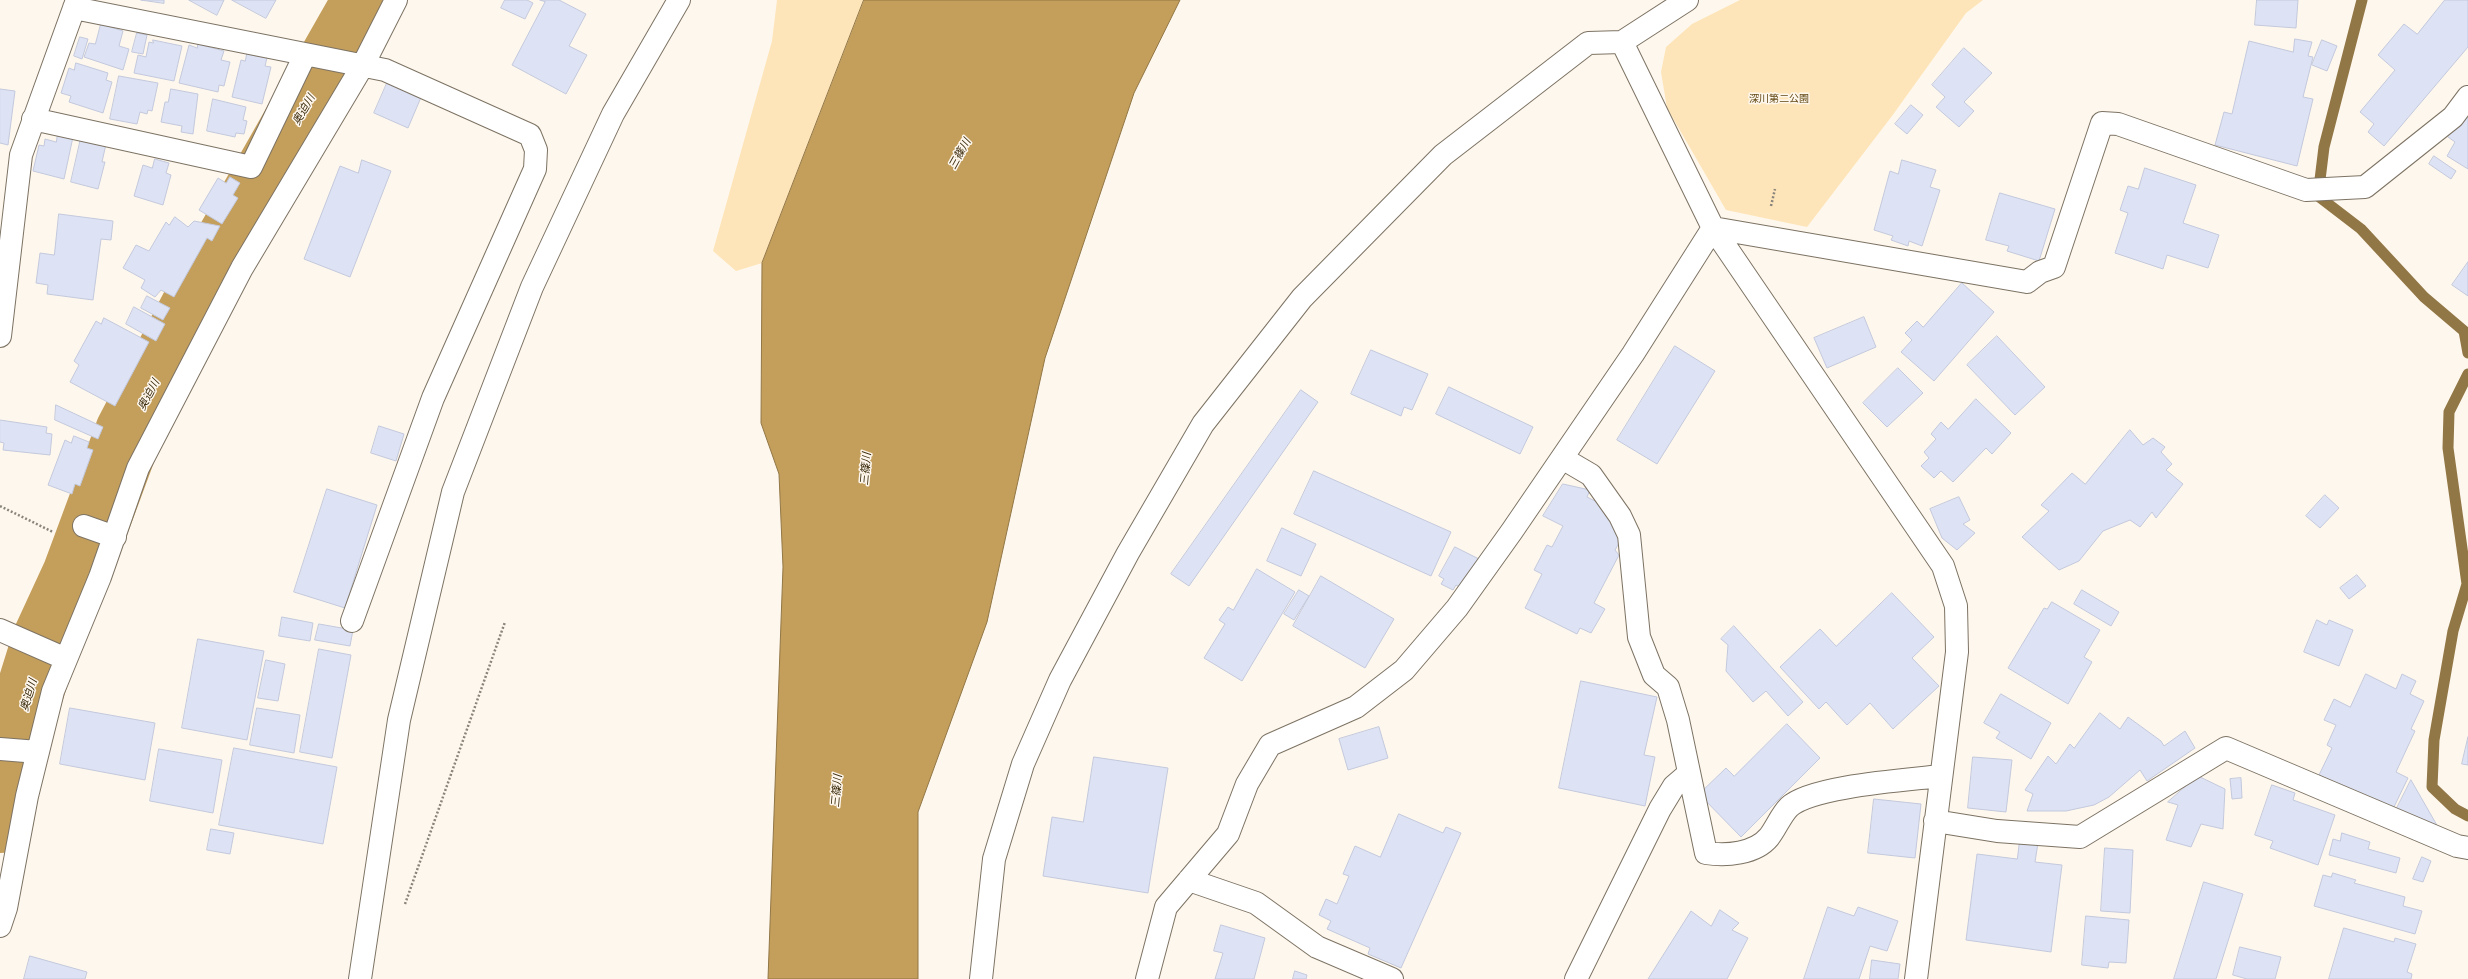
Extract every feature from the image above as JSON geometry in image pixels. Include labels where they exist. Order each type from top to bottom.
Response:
[{"type":"street","points":[[0,926],[6,908],[27,796],[53,691],[115,537],[138,468],[242,268],[355,63],[396,0]]},
{"type":"street","points":[[360,979],[399,720],[453,492],[532,287],[613,114],[679,0]]},
{"type":"street","points":[[981,979],[994,860],[1023,764],[1067,667],[1128,553],[1203,424],[1302,298],[1443,155],[1588,43],[1622,42],[1687,0]]},
{"type":"street","points":[[0,336],[21,155],[76,4],[313,56],[385,70],[530,135],[536,150],[535,169],[433,398],[352,621]]},
{"type":"street","points":[[1622,42],[1713,228],[1943,566],[1956,606],[1957,652],[1916,979]]},
{"type":"street","points":[[33,119],[251,167],[313,56]]},
{"type":"street","points":[[1713,228],[2027,282],[2040,272],[2054,267],[2102,123],[2118,124],[2306,190],[2365,187],[2453,117],[2468,96]]},
{"type":"street","points":[[1147,979],[1166,907],[1228,834],[1247,784],[1270,745],[1356,707],[1404,670],[1457,608],[1562,458],[1633,354],[1713,228]]},
{"type":"street","points":[[1562,458],[1591,475],[1620,516],[1629,535],[1639,637],[1654,675],[1668,687],[1678,720],[1688,774],[1706,853],[1720,855],[1756,848],[1768,838],[1790,806],[1811,796],[1841,789],[1941,776]]},
{"type":"street","points":[[84,526],[115,537]]},
{"type":"street","points":[[0,630],[66,659]]},
{"type":"street","points":[[1935,821],[1997,831],[2080,837],[2226,748],[2449,843],[2468,848]]},
{"type":"street","points":[[0,749],[38,752]]},
{"type":"street","points":[[1576,979],[1660,809],[1674,786],[1688,774]]},
{"type":"street","points":[[1188,880],[1256,903],[1317,947],[1392,979]]},
{"type":"path","points":[[404,906],[505,622]]},
{"type":"green space","points":[[777,0],[864,0],[762,263],[736,271],[713,251],[772,41]]},
{"type":"green space","name":"深川第二公園","points":[[1740,0],[1983,0],[1966,13],[1892,116],[1807,227],[1726,210],[1667,108],[1661,72],[1666,47],[1692,24]]},
{"type":"water","name":"三篠川","points":[[864,0],[1180,0],[1134,93],[1045,358],[987,622],[918,812],[918,979],[768,979],[783,567],[779,474],[761,423],[762,263]]},
{"type":"building","points":[[141,0],[164,0],[164,3]]},
{"type":"building","points":[[189,0],[224,0],[217,15]]},
{"type":"building","points":[[232,0],[276,0],[266,18]]},
{"type":"building","points":[[505,0],[527,0],[533,3],[525,19],[501,8]]},
{"type":"building","points":[[540,0],[559,0],[586,14],[569,46],[587,55],[566,94],[512,65],[545,2]]},
{"type":"building","points":[[2257,0],[2298,0],[2296,28],[2255,25]]},
{"type":"building","points":[[2445,0],[2468,0],[2468,47],[2384,146],[2368,132],[2374,124],[2360,112],[2395,70],[2378,55],[2404,24],[2417,34]]},
{"type":"building","points":[[101,24],[123,31],[119,46],[129,49],[123,70],[84,57],[89,43],[95,44]]},
{"type":"building","points":[[137,33],[147,35],[143,54],[132,52]]},
{"type":"building","points":[[80,37],[88,39],[82,59],[74,56]]},
{"type":"building","points":[[2295,39],[2312,42],[2308,56],[2313,57],[2303,97],[2313,99],[2297,166],[2215,145],[2224,112],[2232,114],[2249,41],[2293,52]]},
{"type":"building","points":[[153,40],[182,46],[174,81],[134,73],[138,55],[146,57],[149,42],[153,43]]},
{"type":"building","points":[[2322,40],[2337,46],[2327,71],[2312,65]]},
{"type":"building","points":[[198,44],[224,51],[221,60],[230,62],[224,86],[219,85],[218,92],[179,83],[189,45],[197,48]]},
{"type":"building","points":[[1964,48],[1992,73],[1964,102],[1974,111],[1959,127],[1936,107],[1945,97],[1932,85]]},
{"type":"building","points":[[247,54],[267,58],[265,66],[271,67],[262,104],[232,97],[241,60],[245,61]]},
{"type":"building","points":[[76,63],[108,73],[106,80],[112,82],[103,113],[69,102],[71,96],[61,93],[69,68],[74,70]]},
{"type":"building","points":[[119,76],[158,83],[152,111],[148,110],[147,114],[140,112],[137,124],[110,119]]},
{"type":"building","points":[[388,81],[422,95],[408,128],[374,113]]},
{"type":"building","points":[[0,89],[15,91],[8,145],[0,143]]},
{"type":"building","points":[[171,89],[198,94],[193,134],[181,132],[182,126],[161,122],[165,102],[168,102]]},
{"type":"building","points":[[213,99],[246,107],[243,120],[247,121],[244,134],[236,133],[235,137],[207,131]]},
{"type":"building","points":[[1911,105],[1923,115],[1907,134],[1895,124]]},
{"type":"building","points":[[2464,112],[2468,114],[2468,169],[2447,156],[2455,142],[2448,137]]},
{"type":"building","points":[[58,133],[73,137],[64,179],[33,171],[39,145],[44,146],[45,139],[56,142]]},
{"type":"building","points":[[81,138],[106,144],[102,162],[105,162],[98,189],[71,182]]},
{"type":"building","points":[[2434,156],[2456,171],[2451,179],[2429,164]]},
{"type":"building","points":[[155,159],[169,163],[166,173],[171,175],[163,205],[134,196],[143,165],[152,168]]},
{"type":"building","points":[[362,160],[391,171],[350,277],[304,259],[340,166],[358,173]]},
{"type":"building","points":[[1902,160],[1936,170],[1930,187],[1940,190],[1922,246],[1909,241],[1908,246],[1891,240],[1893,236],[1874,230],[1890,171],[1898,174]]},
{"type":"building","points":[[2145,168],[2196,185],[2183,223],[2219,235],[2208,268],[2167,255],[2163,269],[2115,253],[2128,213],[2120,210],[2128,186],[2138,189]]},
{"type":"building","points":[[230,177],[240,183],[233,195],[238,198],[222,224],[199,210],[218,178],[226,183]]},
{"type":"building","points":[[2000,193],[2055,209],[2039,261],[2007,251],[2009,246],[1986,240]]},
{"type":"building","points":[[59,214],[113,221],[111,240],[101,239],[93,300],[47,294],[48,285],[36,283],[40,253],[54,255]]},
{"type":"building","points":[[175,217],[188,227],[194,221],[220,226],[212,241],[207,238],[174,297],[161,290],[155,297],[141,288],[145,280],[123,268],[136,245],[149,251],[166,222],[169,225]]},
{"type":"building","points":[[2468,262],[2468,296],[2452,285]]},
{"type":"building","points":[[1962,283],[1994,312],[1934,381],[1901,352],[1912,340],[1905,333],[1917,321],[1923,327]]},
{"type":"building","points":[[147,296],[170,308],[163,320],[141,308]]},
{"type":"building","points":[[134,307],[165,324],[156,341],[126,324]]},
{"type":"building","points":[[1864,317],[1876,347],[1827,368],[1814,338]]},
{"type":"building","points":[[104,318],[149,342],[115,406],[70,382],[79,365],[74,361],[96,321],[101,324]]},
{"type":"building","points":[[1997,336],[2045,387],[2015,415],[1967,365]]},
{"type":"building","points":[[1675,346],[1715,371],[1657,464],[1617,440]]},
{"type":"building","points":[[1371,350],[1428,374],[1412,410],[1404,407],[1401,416],[1351,394]]},
{"type":"building","points":[[1898,368],[1923,393],[1887,427],[1863,403]]},
{"type":"building","points":[[1449,387],[1533,427],[1520,454],[1436,414]]},
{"type":"building","points":[[1301,390],[1318,402],[1189,586],[1171,574]]},
{"type":"building","points":[[1976,399],[2011,433],[1992,454],[1986,448],[1953,482],[1941,471],[1934,478],[1921,466],[1929,458],[1924,452],[1936,439],[1931,434],[1941,422],[1948,429]]},
{"type":"building","points":[[56,405],[103,427],[98,439],[55,420]]},
{"type":"building","points":[[0,420],[47,427],[46,433],[52,434],[50,455],[3,450],[4,443],[0,442]]},
{"type":"building","points":[[379,426],[404,434],[396,461],[371,453]]},
{"type":"building","points":[[2130,430],[2143,445],[2153,438],[2165,447],[2161,452],[2172,464],[2166,470],[2183,484],[2156,518],[2152,512],[2140,527],[2130,520],[2103,531],[2079,561],[2059,570],[2022,537],[2049,511],[2041,505],[2072,473],[2085,484]]},
{"type":"building","points":[[74,436],[89,442],[87,448],[93,450],[80,486],[75,484],[72,494],[48,485],[65,440],[71,443]]},
{"type":"building","points":[[1314,471],[1451,532],[1431,576],[1294,514]]},
{"type":"building","points":[[1563,484],[1590,490],[1587,497],[1603,505],[1622,538],[1615,550],[1619,555],[1594,603],[1605,609],[1591,633],[1580,628],[1577,634],[1525,608],[1542,574],[1534,570],[1547,545],[1552,547],[1563,526],[1543,516]]},
{"type":"building","points":[[327,489],[377,505],[345,608],[294,592]]},
{"type":"building","points":[[2325,495],[2339,508],[2320,528],[2306,516]]},
{"type":"building","points":[[1959,497],[1970,520],[1963,524],[1975,533],[1957,550],[1942,538],[1930,509]]},
{"type":"building","points":[[1282,528],[1316,544],[1301,576],[1267,561]]},
{"type":"building","points":[[1455,547],[1481,560],[1461,588],[1456,585],[1453,590],[1441,584],[1444,579],[1439,576]]},
{"type":"building","points":[[1257,569],[1295,592],[1242,681],[1204,658],[1225,624],[1219,620],[1228,607],[1233,610]]},
{"type":"building","points":[[2357,575],[2366,586],[2349,599],[2340,588]]},
{"type":"building","points":[[1321,576],[1394,619],[1365,668],[1293,626]]},
{"type":"building","points":[[1299,590],[1309,596],[1294,620],[1284,614]]},
{"type":"building","points":[[2082,590],[2119,612],[2111,626],[2074,604]]},
{"type":"building","points":[[1892,593],[1934,637],[1912,658],[1939,686],[1893,729],[1870,703],[1847,725],[1826,702],[1819,709],[1780,667],[1820,629],[1836,646]]},
{"type":"building","points":[[2052,602],[2100,630],[2084,657],[2092,662],[2068,704],[2008,668],[2044,608],[2047,609]]},
{"type":"building","points":[[282,617],[313,623],[310,641],[279,636]]},
{"type":"building","points":[[2317,620],[2327,625],[2329,620],[2353,630],[2339,666],[2304,652]]},
{"type":"building","points":[[319,624],[353,630],[350,646],[315,640]]},
{"type":"building","points":[[1734,626],[1803,702],[1788,716],[1766,691],[1753,702],[1726,671],[1728,645],[1721,639]]},
{"type":"building","points":[[198,639],[264,651],[247,740],[182,728]]},
{"type":"building","points":[[319,649],[351,655],[332,758],[300,752]]},
{"type":"building","points":[[266,660],[285,664],[278,701],[258,698]]},
{"type":"building","points":[[2366,674],[2396,689],[2402,674],[2416,681],[2410,694],[2424,701],[2411,729],[2415,731],[2396,772],[2408,778],[2392,811],[2319,775],[2332,748],[2327,745],[2336,725],[2324,720],[2334,699],[2350,707]]},
{"type":"building","points":[[1581,681],[1657,697],[1644,755],[1655,757],[1645,806],[1559,788]]},
{"type":"building","points":[[2001,694],[2051,723],[2031,759],[1996,738],[2000,732],[1984,723]]},
{"type":"building","points":[[70,708],[155,723],[145,780],[60,764]]},
{"type":"building","points":[[257,708],[300,715],[294,753],[250,745]]},
{"type":"building","points":[[2100,713],[2120,729],[2128,717],[2161,741],[2164,746],[2185,731],[2195,748],[2147,781],[2140,770],[2109,797],[2094,805],[2066,811],[2027,811],[2033,794],[2025,790],[2048,756],[2056,764],[2070,744],[2074,748]]},
{"type":"building","points":[[1787,724],[1820,758],[1741,837],[1699,794],[1726,768],[1734,776]]},
{"type":"building","points":[[1379,727],[1388,758],[1348,770],[1339,739]]},
{"type":"building","points":[[2468,737],[2468,765],[2462,764]]},
{"type":"building","points":[[234,748],[337,767],[323,844],[219,825]]},
{"type":"building","points":[[159,749],[222,760],[213,813],[150,801]]},
{"type":"building","points":[[1094,757],[1168,768],[1148,893],[1043,876],[1052,817],[1083,822]]},
{"type":"building","points":[[1973,757],[2012,760],[2006,812],[1968,808]]},
{"type":"building","points":[[2198,776],[2225,789],[2223,829],[2201,824],[2191,847],[2166,840],[2178,805],[2168,802]]},
{"type":"building","points":[[2241,778],[2242,798],[2232,799],[2230,779]]},
{"type":"building","points":[[2411,780],[2442,834],[2395,812]]},
{"type":"building","points":[[2272,785],[2295,793],[2293,800],[2335,815],[2318,865],[2270,848],[2273,841],[2255,835]]},
{"type":"building","points":[[1874,799],[1921,804],[1915,858],[1868,853]]},
{"type":"building","points":[[1399,814],[1443,833],[1446,827],[1461,833],[1401,968],[1368,954],[1370,948],[1327,929],[1331,921],[1319,915],[1326,899],[1337,904],[1349,876],[1343,874],[1355,846],[1380,857]]},
{"type":"building","points":[[211,829],[234,833],[230,854],[207,850]]},
{"type":"building","points":[[2342,833],[2370,842],[2368,849],[2400,858],[2396,873],[2329,855],[2333,839],[2340,841]]},
{"type":"building","points":[[2020,840],[2038,843],[2035,862],[2062,865],[2051,952],[1966,940],[1977,854],[2017,859]]},
{"type":"building","points":[[2105,848],[2133,850],[2130,913],[2101,911]]},
{"type":"building","points":[[2422,857],[2431,861],[2423,882],[2413,879]]},
{"type":"building","points":[[2333,873],[2356,880],[2354,883],[2405,897],[2403,906],[2422,911],[2415,934],[2314,906],[2323,875],[2331,877]]},
{"type":"building","points":[[2204,882],[2243,894],[2216,979],[2174,979]]},
{"type":"building","points":[[1828,907],[1854,916],[1858,907],[1898,921],[1887,951],[1870,946],[1859,979],[1804,979]]},
{"type":"building","points":[[1720,910],[1739,923],[1732,930],[1748,938],[1727,979],[1648,979],[1691,911],[1711,926]]},
{"type":"building","points":[[2086,916],[2129,920],[2126,963],[2109,962],[2108,968],[2082,965]]},
{"type":"building","points":[[1221,925],[1265,938],[1254,979],[1215,979],[1223,953],[1214,951]]},
{"type":"building","points":[[2344,928],[2394,942],[2395,938],[2416,944],[2407,972],[2412,974],[2411,979],[2329,979]]},
{"type":"building","points":[[2240,947],[2281,957],[2275,979],[2247,979],[2233,975]]},
{"type":"building","points":[[30,956],[87,972],[85,979],[24,979]]},
{"type":"building","points":[[1872,960],[1900,964],[1898,979],[1870,979]]},
{"type":"building","points":[[1295,971],[1307,975],[1306,979],[1293,979]]},
{"type":"waterway","name":"奥迫川","points":[[0,819],[8,762],[46,640],[76,575],[129,432],[224,251],[367,0]]},
{"type":"waterway","points":[[2362,0],[2324,147],[2318,196],[2361,229],[2424,297],[2464,331],[2468,353]]},
{"type":"waterway","points":[[2468,374],[2449,412],[2448,448],[2467,584],[2453,631],[2434,740],[2432,787],[2455,809],[2468,816]]}]
